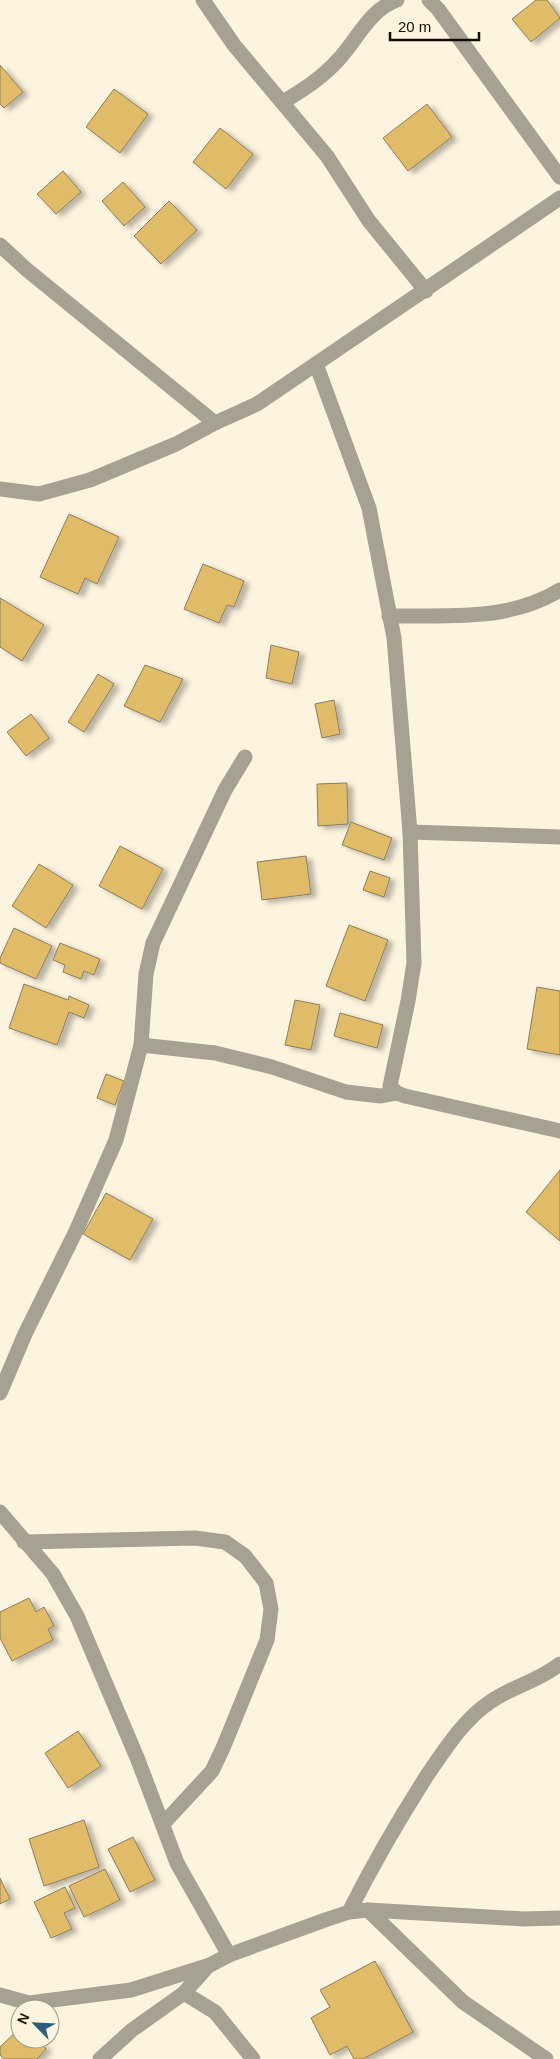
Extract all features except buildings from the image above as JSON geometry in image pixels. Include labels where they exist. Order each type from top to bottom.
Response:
[{"type":"street","points":[[203,0],[234,45],[327,156],[369,221],[426,291]]},
{"type":"street","points":[[283,102],[317,81],[339,60],[375,13],[396,0]]},
{"type":"street","points":[[429,0],[438,8],[560,177]]},
{"type":"street","points":[[0,489],[39,494],[90,480],[176,444],[215,423],[257,404],[426,291],[560,198]]},
{"type":"street","points":[[0,245],[26,269],[215,423]]},
{"type":"street","points":[[316,364],[369,508],[394,638],[410,832],[414,963],[408,1001],[390,1081],[390,1086],[397,1093]]},
{"type":"street","points":[[390,616],[484,614],[512,611],[546,598],[560,590]]},
{"type":"street","points":[[0,1393],[25,1334],[76,1231],[116,1140],[141,1045],[146,974],[153,943],[225,790],[245,757]]},
{"type":"street","points":[[410,832],[560,837]]},
{"type":"street","points":[[141,1045],[215,1053],[272,1067],[346,1092],[380,1096],[397,1093],[560,1131]]},
{"type":"street","points":[[0,1512],[53,1574],[77,1616],[163,1824],[177,1863],[229,1955]]},
{"type":"street","points":[[24,1542],[195,1538],[225,1542],[245,1556],[266,1583],[271,1609],[267,1640],[230,1731],[212,1771],[163,1824]]},
{"type":"street","points":[[349,1912],[405,1810],[452,1738],[489,1702],[513,1689],[543,1677],[560,1664]]},
{"type":"street","points":[[368,1910],[463,2002],[546,2059]]},
{"type":"street","points":[[0,1994],[29,2003],[131,1990],[208,1966],[229,1955],[349,1912],[368,1910],[515,1918],[560,1918]]},
{"type":"street","points":[[100,2059],[132,2030],[184,1993],[208,1966]]},
{"type":"street","points":[[184,1993],[215,2012],[253,2059]]}]
